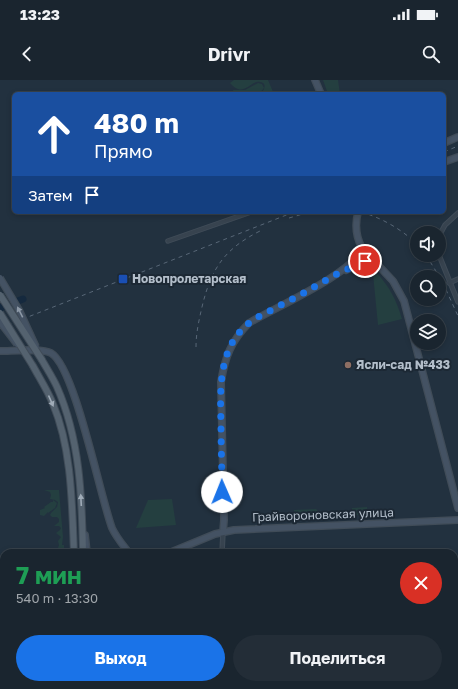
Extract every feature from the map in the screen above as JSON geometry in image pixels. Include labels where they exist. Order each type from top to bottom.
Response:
[{"type":"main road","points":[[315,80],[320,92]]},
{"type":"main road","points":[[446,141],[458,137]]},
{"type":"main road","points":[[446,161],[458,157]]},
{"type":"main road","points":[[357,214],[356,219],[357,232],[362,248],[396,286],[404,304],[458,508]]},
{"type":"main road","points":[[335,275],[352,262],[361,252],[362,248]]},
{"type":"main road","points":[[223,532],[221,382],[224,362],[239,333],[249,323],[335,275],[362,262],[373,260]]},
{"type":"main road","points":[[0,278],[19,310],[42,360]]},
{"type":"main road","points":[[0,295],[57,386],[68,415],[78,466],[86,549]]},
{"type":"main road","points":[[0,313],[33,366],[54,405],[63,438],[70,484],[73,549]]},
{"type":"main road","points":[[0,322],[33,366]]},
{"type":"main road","points":[[0,351],[45,351],[53,354],[59,361],[65,372],[85,430],[105,507],[113,530],[126,549]]},
{"type":"main road","points":[[82,515],[83,549]]},
{"type":"main road","name":"Грайвороновская улица","points":[[179,549],[223,532],[252,529],[458,520]]},
{"type":"main road","points":[[121,543],[123,549]]},
{"type":"street","points":[[444,226],[458,213]]},
{"type":"street","points":[[168,241],[245,214]]},
{"type":"street","points":[[442,262],[458,302]]},
{"type":"street","points":[[449,283],[458,279]]},
{"type":"street","points":[[222,549],[223,532]]},
{"type":"green space","points":[[234,80],[268,80],[273,92],[262,92],[265,85],[260,82],[256,82],[243,89],[239,89],[230,83]]},
{"type":"green space","points":[[323,80],[338,80],[340,92],[327,92]]},
{"type":"green space","points":[[258,83],[262,84],[264,88],[260,92],[234,92],[233,90],[245,90]]},
{"type":"green space","points":[[377,273],[392,294],[402,319],[378,325],[373,274]]},
{"type":"green space","points":[[44,490],[59,490],[63,537],[62,545],[64,545],[64,549],[58,549],[58,541],[61,537],[56,533],[61,528],[59,526],[54,526],[59,522],[59,519],[50,515],[57,507],[58,502],[50,499],[50,492]]},
{"type":"green space","points":[[172,499],[176,525],[136,528],[148,500]]},
{"type":"green space","points":[[53,500],[57,503],[55,508],[44,516],[40,515],[40,510],[53,502]]},
{"type":"green space","points":[[367,507],[368,515],[352,515],[352,508]]},
{"type":"green space","points":[[316,509],[320,513],[320,518],[295,519],[294,510]]},
{"type":"waterway","points":[[0,308],[23,299]]},
{"type":"railway","points":[[446,151],[458,146]]},
{"type":"railway","points":[[0,328],[289,214]]},
{"type":"railway","points":[[289,218],[303,214]]},
{"type":"railway","points":[[367,214],[391,225],[410,239]]},
{"type":"railway","points":[[196,347],[197,332],[202,307],[215,271],[228,253],[237,245],[260,231]]},
{"type":"railway","points":[[430,262],[442,281],[458,316]]},
{"type":"place","name":"Новопролетарская","points":[[123,279]]},
{"type":"place","name":"Ясли-сад №433","points":[[348,365]]},
{"type":"route","points":[[222,492],[221,382],[224,362],[233,342],[239,333],[256,318],[331,277],[365,261]]}]
